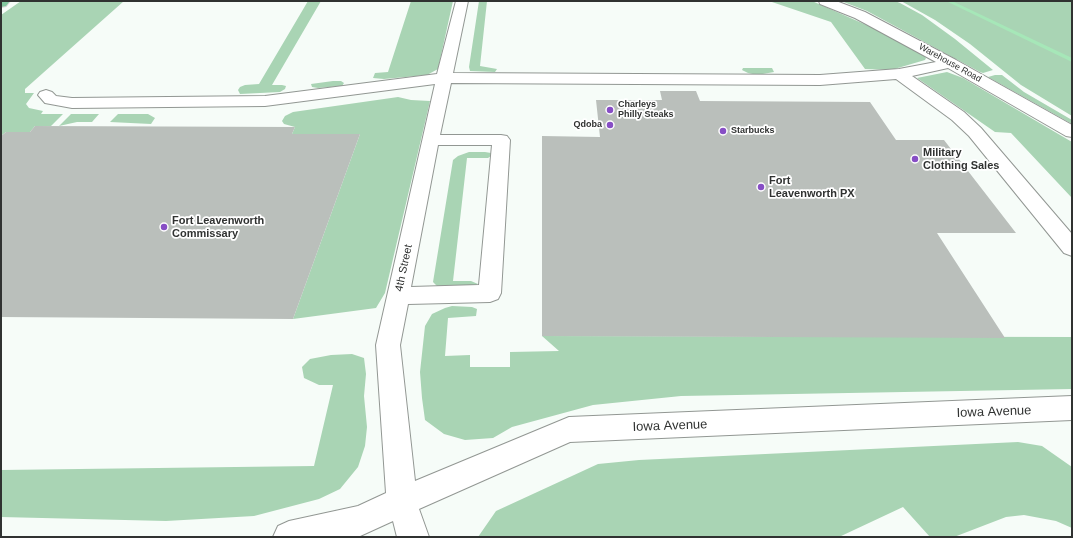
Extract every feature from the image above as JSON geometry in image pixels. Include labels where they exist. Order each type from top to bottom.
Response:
[{"type":"street","name":"4th Street","points":[[414,537],[402,501],[388,345],[430,140],[462,1]]},
{"type":"street","name":"Warehouse Road","points":[[825,1],[879,24],[1072,132]]},
{"type":"street","points":[[46,96],[51,100],[72,103],[265,101],[444,78],[820,80],[899,74],[951,63]]},
{"type":"street","points":[[899,74],[958,116],[975,132],[1072,248]]},
{"type":"street","points":[[398,296],[490,293],[501,140],[430,140]]},
{"type":"street","name":"Iowa Avenue","points":[[289,537],[361,521],[402,501],[569,430],[1072,408]]},
{"type":"green space","points":[[21,1],[124,1],[25,89],[25,93],[34,93],[26,104],[29,108],[43,111],[41,114],[63,114],[51,126],[35,126],[30,132],[6,132],[1,136],[1,15]]},
{"type":"green space","points":[[308,1],[321,1],[272,85],[286,86],[285,89],[280,92],[240,94],[238,90],[240,87],[259,84]]},
{"type":"green space","points":[[411,1],[453,1],[438,69],[427,75],[384,79],[373,78],[375,73],[388,72]]},
{"type":"green space","points":[[479,1],[487,1],[480,66],[497,69],[495,72],[470,71],[469,67]]},
{"type":"green space","points":[[769,1],[812,1],[880,31],[926,58],[925,60],[891,70],[865,69],[831,22]]},
{"type":"green space","points":[[841,1],[895,1],[900,3],[922,15],[955,39],[993,70],[983,73],[980,72],[867,11]]},
{"type":"green space","points":[[901,1],[1072,2],[1072,116],[1021,85],[970,44],[935,20]]},
{"type":"green space","points":[[743,68],[772,68],[774,72],[757,75],[742,70]]},
{"type":"green space","points":[[947,72],[963,78],[1072,142],[1072,198],[1011,133],[995,132],[917,78]]},
{"type":"green space","points":[[1002,75],[1024,92],[1072,120],[1072,124],[988,77]]},
{"type":"green space","points":[[341,81],[344,83],[342,86],[318,88],[312,87],[311,84]]},
{"type":"green space","points":[[398,97],[411,100],[430,101],[385,293],[376,308],[293,319],[360,134],[292,134],[295,127],[284,124],[282,121],[285,116],[293,112]]},
{"type":"green space","points":[[71,114],[99,114],[92,122],[77,122],[59,126]]},
{"type":"green space","points":[[118,114],[148,114],[155,118],[151,124],[110,122]]},
{"type":"green space","points":[[469,152],[491,153],[491,156],[488,158],[467,158],[453,281],[471,281],[478,284],[473,287],[439,288],[433,282],[453,160],[458,156]]},
{"type":"green space","points":[[452,306],[472,307],[477,309],[476,316],[448,318],[445,356],[470,355],[470,367],[510,367],[510,352],[559,351],[542,336],[1072,337],[1072,389],[681,396],[593,405],[512,427],[493,438],[465,440],[444,434],[425,420],[422,398],[420,372],[425,326],[432,314]]},
{"type":"green space","points":[[352,354],[364,358],[366,374],[364,396],[367,427],[365,446],[358,467],[340,489],[319,499],[254,516],[166,521],[1,517],[1,470],[314,466],[333,385],[319,385],[304,378],[302,367],[310,359],[331,355]]},
{"type":"green space","points":[[1018,442],[1042,446],[1072,467],[1072,528],[1056,521],[1024,515],[1006,517],[954,537],[930,537],[903,507],[839,537],[478,537],[496,511],[598,464],[639,460]]},
{"type":"building","name":"Fort Leavenworth PX","points":[[660,91],[696,91],[700,101],[870,102],[896,140],[944,140],[1016,233],[937,233],[1005,338],[542,336],[542,136],[600,137],[596,100],[662,100]]},
{"type":"building","name":"Fort Leavenworth Commissary","points":[[35,126],[295,127],[292,134],[360,134],[293,319],[1,317],[1,136],[6,132],[30,132]]},
{"type":"waterway","points":[[948,1],[1072,60]]},
{"type":"place","name":"Charleys Philly Steaks","points":[[610,110]]},
{"type":"place","name":"Qdoba","points":[[610,125]]},
{"type":"place","name":"Starbucks","points":[[723,131]]},
{"type":"place","name":"Military Clothing Sales","points":[[915,159]]},
{"type":"place","name":"Fort Leavenworth PX","points":[[761,187]]},
{"type":"place","name":"Fort Leavenworth Commissary","points":[[164,227]]}]
